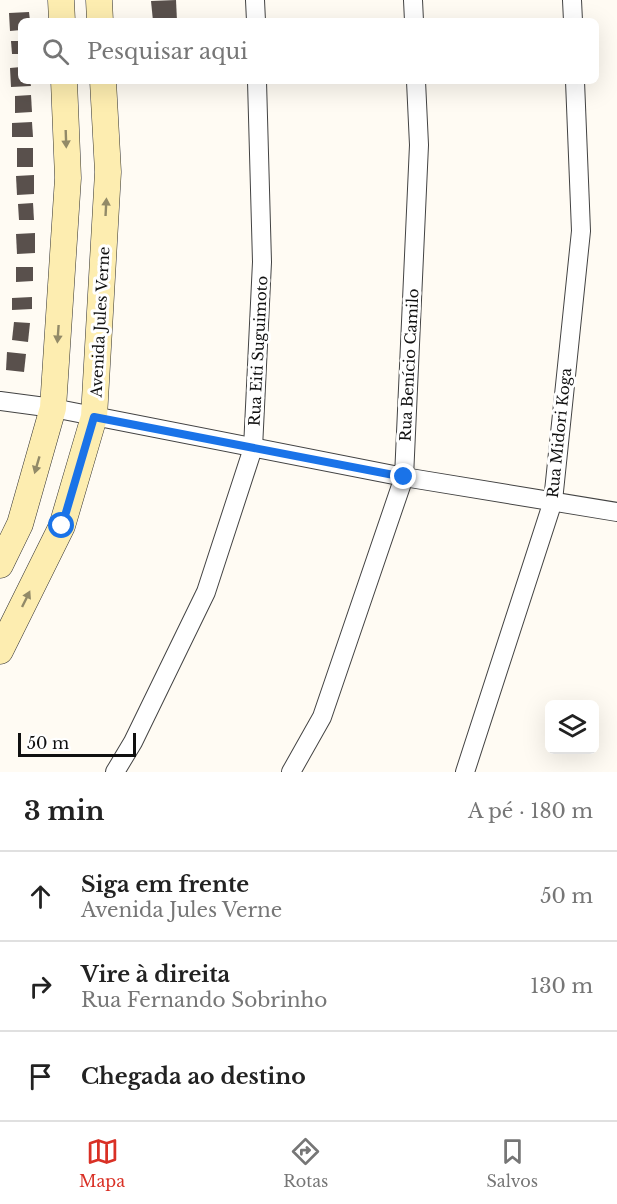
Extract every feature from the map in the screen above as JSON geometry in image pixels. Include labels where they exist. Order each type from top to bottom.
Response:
[{"type":"main road","points":[[61,0],[62,18]]},
{"type":"main road","points":[[99,0],[100,18]]},
{"type":"main road","points":[[0,566],[20,524],[53,408],[68,178],[64,84]]},
{"type":"main road","name":"Avenida Jules Verne","points":[[0,651],[62,526],[94,417],[108,172],[104,84]]},
{"type":"street","points":[[255,0],[256,18]]},
{"type":"street","points":[[413,0],[414,18]]},
{"type":"street","points":[[572,0],[573,18]]},
{"type":"street","name":"Rua Eiti Suguimoto","points":[[115,772],[133,742],[206,592],[253,448],[262,262],[257,84]]},
{"type":"street","name":"Rua Benício Camilo","points":[[291,772],[322,717],[404,477],[419,145],[416,84]]},
{"type":"street","name":"Rua Midori Koga","points":[[465,772],[553,501],[581,231],[575,84]]},
{"type":"street","points":[[0,401],[53,408],[404,477],[617,512]]},
{"type":"building","points":[[176,0],[177,18],[153,18],[151,1]]},
{"type":"building","points":[[29,12],[30,18],[18,18],[18,30],[10,31],[9,13]]},
{"type":"building","points":[[11,41],[18,41],[18,54],[12,54]]},
{"type":"building","points":[[18,67],[18,84],[31,84],[31,86],[11,87],[10,68]]},
{"type":"building","points":[[31,95],[32,112],[15,113],[15,96]]},
{"type":"building","points":[[32,122],[33,137],[12,137],[12,123]]},
{"type":"building","points":[[17,148],[33,148],[33,167],[17,167]]},
{"type":"building","points":[[34,175],[34,194],[17,195],[16,176]]},
{"type":"building","points":[[33,203],[34,220],[19,220],[18,204]]},
{"type":"building","points":[[35,233],[35,253],[17,254],[16,234]]},
{"type":"building","points":[[16,267],[33,267],[33,281],[16,282]]},
{"type":"building","points":[[32,297],[32,309],[12,310],[12,298]]},
{"type":"building","points":[[14,322],[30,323],[28,342],[12,340]]},
{"type":"building","points":[[7,352],[26,354],[24,372],[6,370]]},
{"type":"route","points":[[62,526],[94,417],[404,477]]}]
